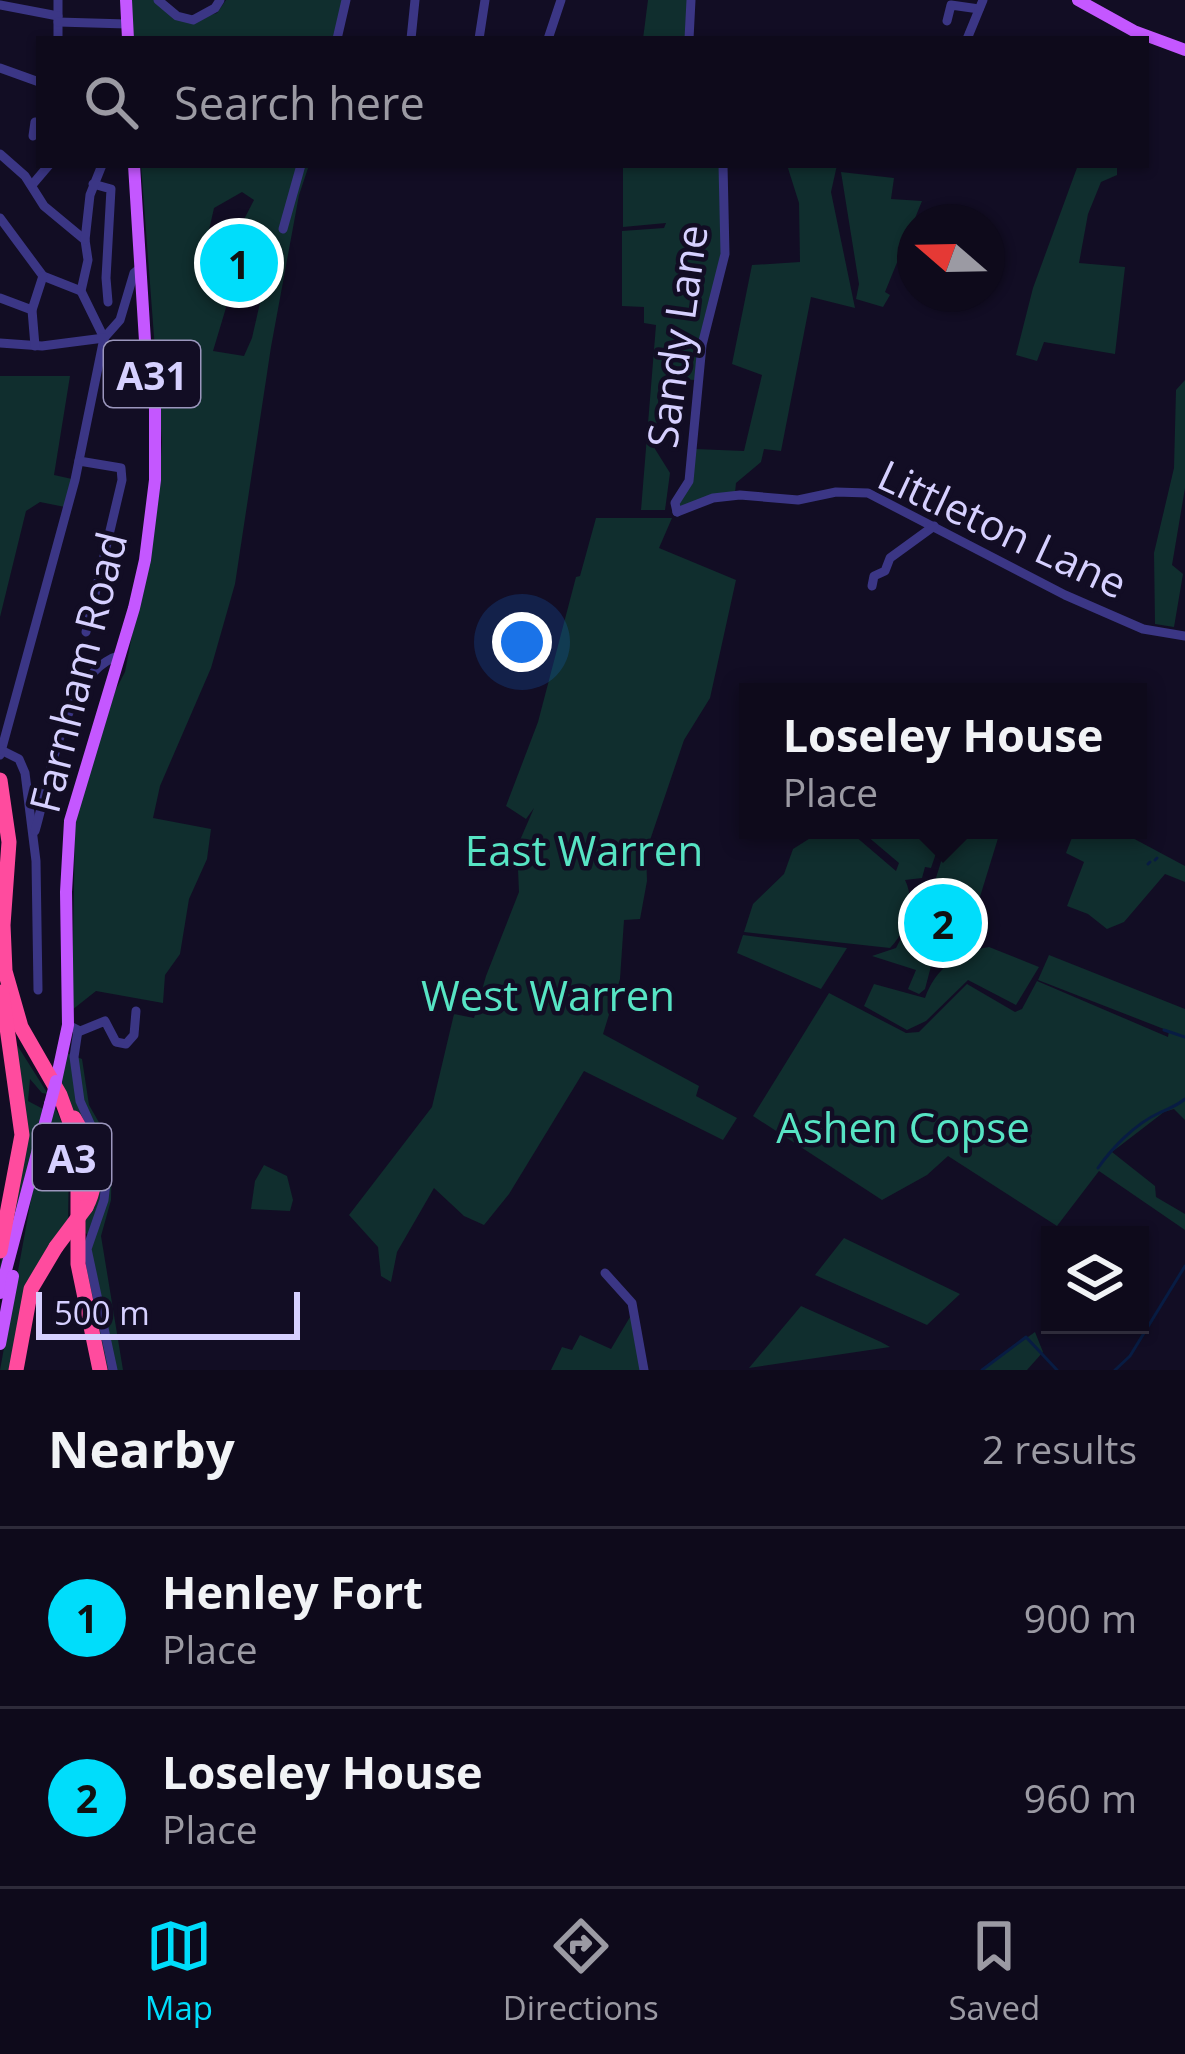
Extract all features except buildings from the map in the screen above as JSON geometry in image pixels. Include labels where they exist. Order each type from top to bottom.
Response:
[{"type":"highway","name":"A3","points":[[0,780],[9,860],[4,966],[21,1027],[72,1128],[78,1257],[97,1370]]},
{"type":"highway","name":"A3","points":[[0,901],[2,802]]},
{"type":"highway","name":"A3","points":[[0,975],[22,1135],[0,1251]]},
{"type":"highway","name":"A3","points":[[0,975],[18,1034],[68,1128],[74,1183],[73,1263],[97,1370]]},
{"type":"highway","points":[[16,1370],[30,1292],[86,1207],[95,1184],[93,1154],[55,1094]]},
{"type":"highway","points":[[88,1244],[82,1265],[88,1313]]},
{"type":"main road","points":[[126,0],[128,36]]},
{"type":"main road","points":[[1094,4],[1116,20],[1185,50]]},
{"type":"main road","name":"Farnham Road","points":[[0,1293],[73,1028],[65,905],[70,821],[145,560],[157,458],[134,168]]},
{"type":"main road","name":"Farnham Road","points":[[0,1345],[27,1192]]},
{"type":"street","points":[[58,0],[58,36]]},
{"type":"street","points":[[158,0],[178,16],[193,20],[220,0]]},
{"type":"street","points":[[338,36],[346,0]]},
{"type":"street","points":[[411,36],[416,0]]},
{"type":"street","points":[[479,36],[484,0]]},
{"type":"street","points":[[549,36],[560,0]]},
{"type":"street","points":[[688,36],[692,0]]},
{"type":"street","points":[[947,22],[951,2],[981,4],[968,36]]},
{"type":"street","points":[[0,5],[58,19],[127,24]]},
{"type":"street","points":[[0,68],[36,81]]},
{"type":"street","points":[[33,136],[35,122]]},
{"type":"street","points":[[0,154],[31,179],[44,206],[81,227]]},
{"type":"street","points":[[31,179],[46,168]]},
{"type":"street","points":[[101,168],[81,227],[86,270],[81,291],[104,338]]},
{"type":"street","points":[[284,226],[300,168]]},
{"type":"street","name":"Sandy Lane","points":[[677,512],[675,503],[689,482],[702,345],[725,254],[724,168]]},
{"type":"street","points":[[94,184],[111,189],[108,302]]},
{"type":"street","points":[[0,218],[43,276],[81,291]]},
{"type":"street","points":[[35,820],[24,767],[16,756],[2,753],[79,460],[104,338],[120,320],[139,269]]},
{"type":"street","points":[[35,346],[32,310],[43,276]]},
{"type":"street","points":[[0,298],[32,310]]},
{"type":"street","points":[[0,343],[35,346],[104,338]]},
{"type":"street","points":[[79,460],[121,468],[122,480],[86,632]]},
{"type":"street","name":"Littleton Lane","points":[[677,512],[713,498],[740,495],[798,500],[849,492],[882,497],[1065,596],[1159,633],[1185,636]]},
{"type":"street","points":[[872,586],[874,576],[885,571],[890,558],[938,528],[939,544]]},
{"type":"street","points":[[38,990],[35,820],[77,691],[98,667],[121,655]]},
{"type":"street","points":[[113,1370],[88,1244],[107,1177],[80,1101],[73,1028],[105,1021],[116,1042],[126,1044],[134,1036],[136,1011]]},
{"type":"street","points":[[605,1274],[632,1303],[644,1370]]},
{"type":"green space","points":[[130,0],[156,0],[193,20],[217,13],[226,0],[344,0],[336,36],[129,36]]},
{"type":"green space","points":[[648,0],[690,0],[687,36],[643,36]]},
{"type":"green space","points":[[141,168],[308,168],[271,347],[235,584],[211,668],[160,786],[153,818],[211,829],[207,859],[189,899],[180,954],[165,975],[163,1003],[96,991],[72,1010],[75,820],[125,672],[158,499],[162,442]],"holes":[[[242,192],[254,200],[236,235],[271,254],[244,356],[213,351],[231,291],[198,279],[214,208]]]},
{"type":"green space","points":[[623,168],[721,168],[722,254],[696,380],[671,379],[659,389],[655,449],[670,473],[665,510],[641,510],[656,325],[644,323],[644,307],[622,306],[622,231],[664,228],[666,223],[623,227]]},
{"type":"green space","points":[[788,168],[836,168],[831,192],[855,308],[811,297],[781,451],[764,449],[761,462],[736,483],[735,493],[678,510],[695,449],[744,451],[762,375],[732,364],[752,265],[800,262],[799,203]]},
{"type":"green space","points":[[1077,168],[1117,168],[1117,175],[1101,182],[1088,214],[1079,263],[1125,267],[1115,354],[1044,342],[1037,361],[1016,355],[1033,288]]},
{"type":"green space","points":[[841,172],[894,178],[891,199],[922,201],[897,204],[897,262],[883,307],[856,299],[859,284]]},
{"type":"green space","points":[[0,376],[70,376],[54,475],[72,479],[65,507],[40,502],[26,511],[0,617]]},
{"type":"green space","points":[[1185,380],[1185,488],[1172,565],[1183,574],[1174,627],[1155,624],[1154,553],[1174,468],[1176,390]]},
{"type":"green space","points":[[596,518],[672,518],[659,548],[736,580],[710,698],[684,740],[646,852],[640,919],[624,920],[620,979],[603,1034],[699,1086],[696,1096],[737,1118],[723,1140],[584,1071],[509,1194],[484,1225],[464,1216],[434,1188],[397,1252],[391,1282],[381,1276],[378,1247],[349,1215],[432,1107],[454,1014],[474,1018],[519,892],[517,847],[534,808],[526,819],[506,806],[538,722]]},
{"type":"green space","points":[[809,839],[859,839],[896,871],[899,863],[871,839],[941,839],[931,868],[925,867],[922,878],[905,880],[908,916],[890,948],[744,932],[753,904],[784,874],[793,849]]},
{"type":"green space","points":[[948,839],[998,839],[975,913],[929,900]]},
{"type":"green space","points":[[1071,839],[1134,839],[1185,866],[1185,882],[1165,874],[1124,922],[1107,929],[1067,906],[1084,862],[1066,853]]},
{"type":"green space","points":[[914,913],[936,926],[932,936],[942,941],[950,924],[967,931],[953,955],[935,951],[925,989],[919,994],[908,989],[916,970],[872,956],[896,948]]},
{"type":"green space","points":[[743,935],[847,948],[821,989],[737,953]]},
{"type":"green space","points":[[989,947],[1039,967],[1016,1005],[968,980],[926,1021],[907,1030],[864,1006],[874,984],[925,998],[949,964]]},
{"type":"green space","name":"Ashen Copse","points":[[1049,955],[1185,1009],[1185,1120],[1174,1109],[1164,1112],[1112,1152],[1155,1186],[1156,1197],[1185,1214],[1185,1230],[1099,1171],[1057,1226],[948,1156],[927,1175],[882,1200],[753,1116],[829,993],[906,1033],[919,1032],[967,984],[1015,1012],[1022,1009],[1037,981],[1168,1037],[1169,1031],[1038,980]]},
{"type":"green space","points":[[17,1045],[48,1094],[30,1079],[28,1101],[45,1110],[0,1290],[0,1267],[25,1135]]},
{"type":"green space","points":[[67,1053],[82,1059],[89,1105],[112,1153],[111,1200],[101,1236],[123,1370],[105,1370],[85,1274],[94,1236],[84,1233],[81,1226],[98,1182],[59,1085]]},
{"type":"green space","points":[[54,1105],[63,1125],[69,1162],[68,1224],[35,1272],[13,1370],[0,1370],[32,1194]]},
{"type":"green space","points":[[264,1165],[287,1176],[293,1200],[290,1211],[251,1209],[255,1181]]},
{"type":"green space","points":[[844,1238],[960,1294],[927,1325],[815,1275]]},
{"type":"green space","points":[[801,1306],[881,1342],[890,1347],[749,1368]]},
{"type":"green space","points":[[633,1312],[641,1370],[551,1370],[562,1347],[572,1350],[580,1335],[611,1349]]},
{"type":"green space","points":[[1035,1332],[1043,1352],[1027,1370],[982,1370]]},
{"type":"waterway","points":[[1164,1030],[1185,1037]]},
{"type":"waterway","points":[[1098,1168],[1133,1130],[1185,1099]]},
{"type":"waterway","points":[[1115,1370],[1130,1356],[1185,1266]]},
{"type":"waterway","points":[[982,1370],[1026,1337],[1057,1370]]},
{"type":"place","name":"Henley Fort","points":[[239,263]]},
{"type":"place","name":"Loseley House","points":[[943,923]]},
{"type":"park label","name":"East Warren","points":[[584,849]]},
{"type":"park label","name":"West Warren","points":[[548,994]]}]
